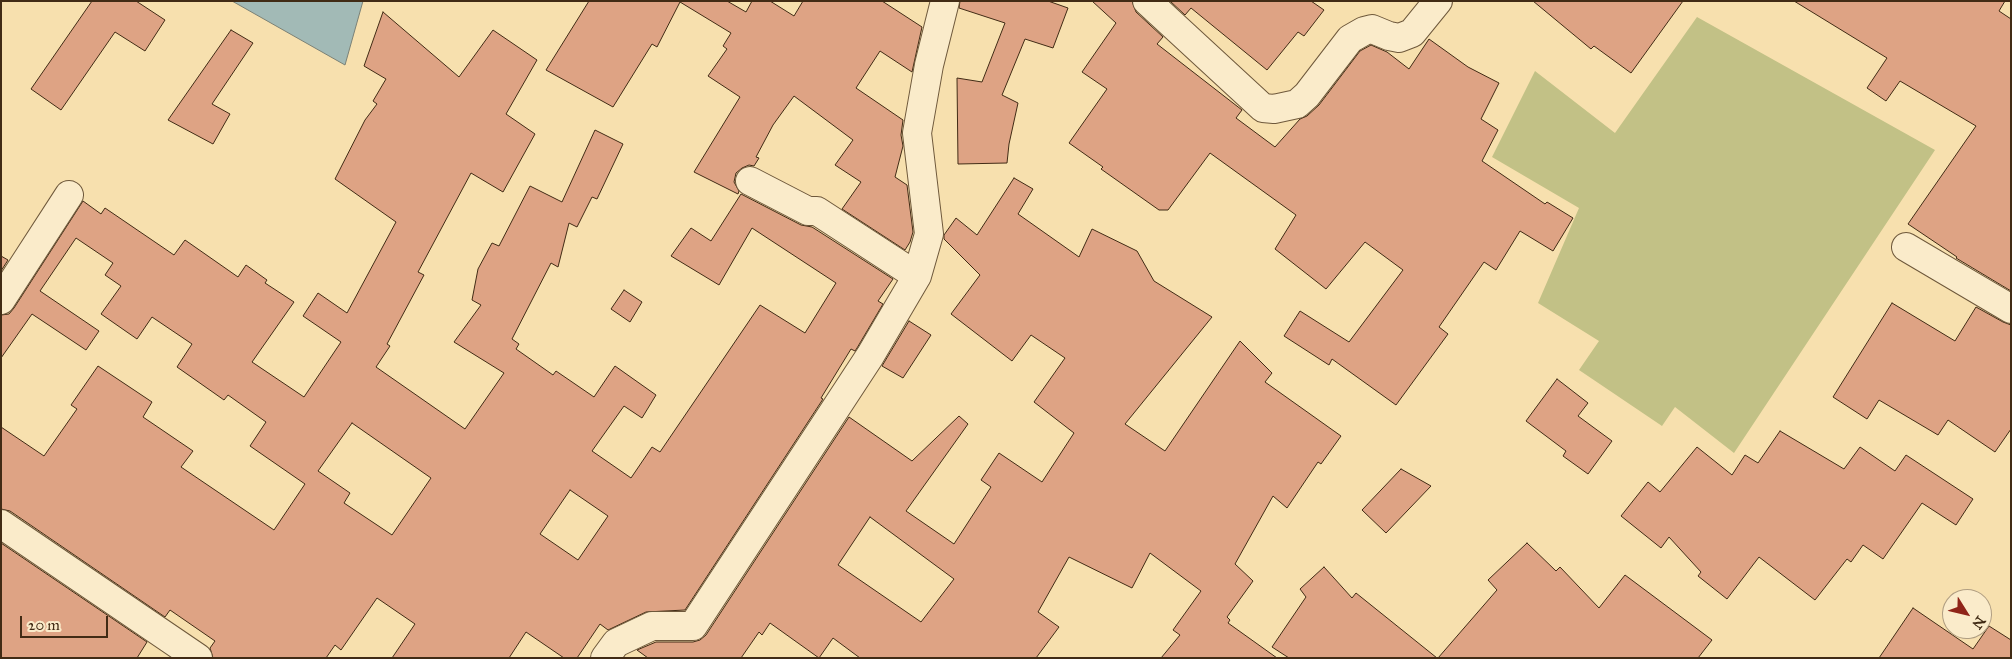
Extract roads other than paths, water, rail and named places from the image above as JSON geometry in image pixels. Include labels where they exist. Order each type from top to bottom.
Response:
[{"type":"street","points":[[605,658],[616,643],[652,626],[693,626],[870,356],[917,276],[929,234],[918,133],[930,65],[946,1]]},
{"type":"street","points":[[1147,1],[1263,108],[1274,110],[1297,104],[1307,95],[1350,38],[1372,29],[1399,38],[1412,33],[1438,1]]},
{"type":"street","points":[[750,181],[808,211],[817,211],[917,276]]},
{"type":"street","points":[[1,300],[69,195]]},
{"type":"street","points":[[1906,247],[2011,309]]},
{"type":"street","points":[[1,524],[198,658]]},
{"type":"water","points":[[232,1],[363,1],[345,65]]}]
